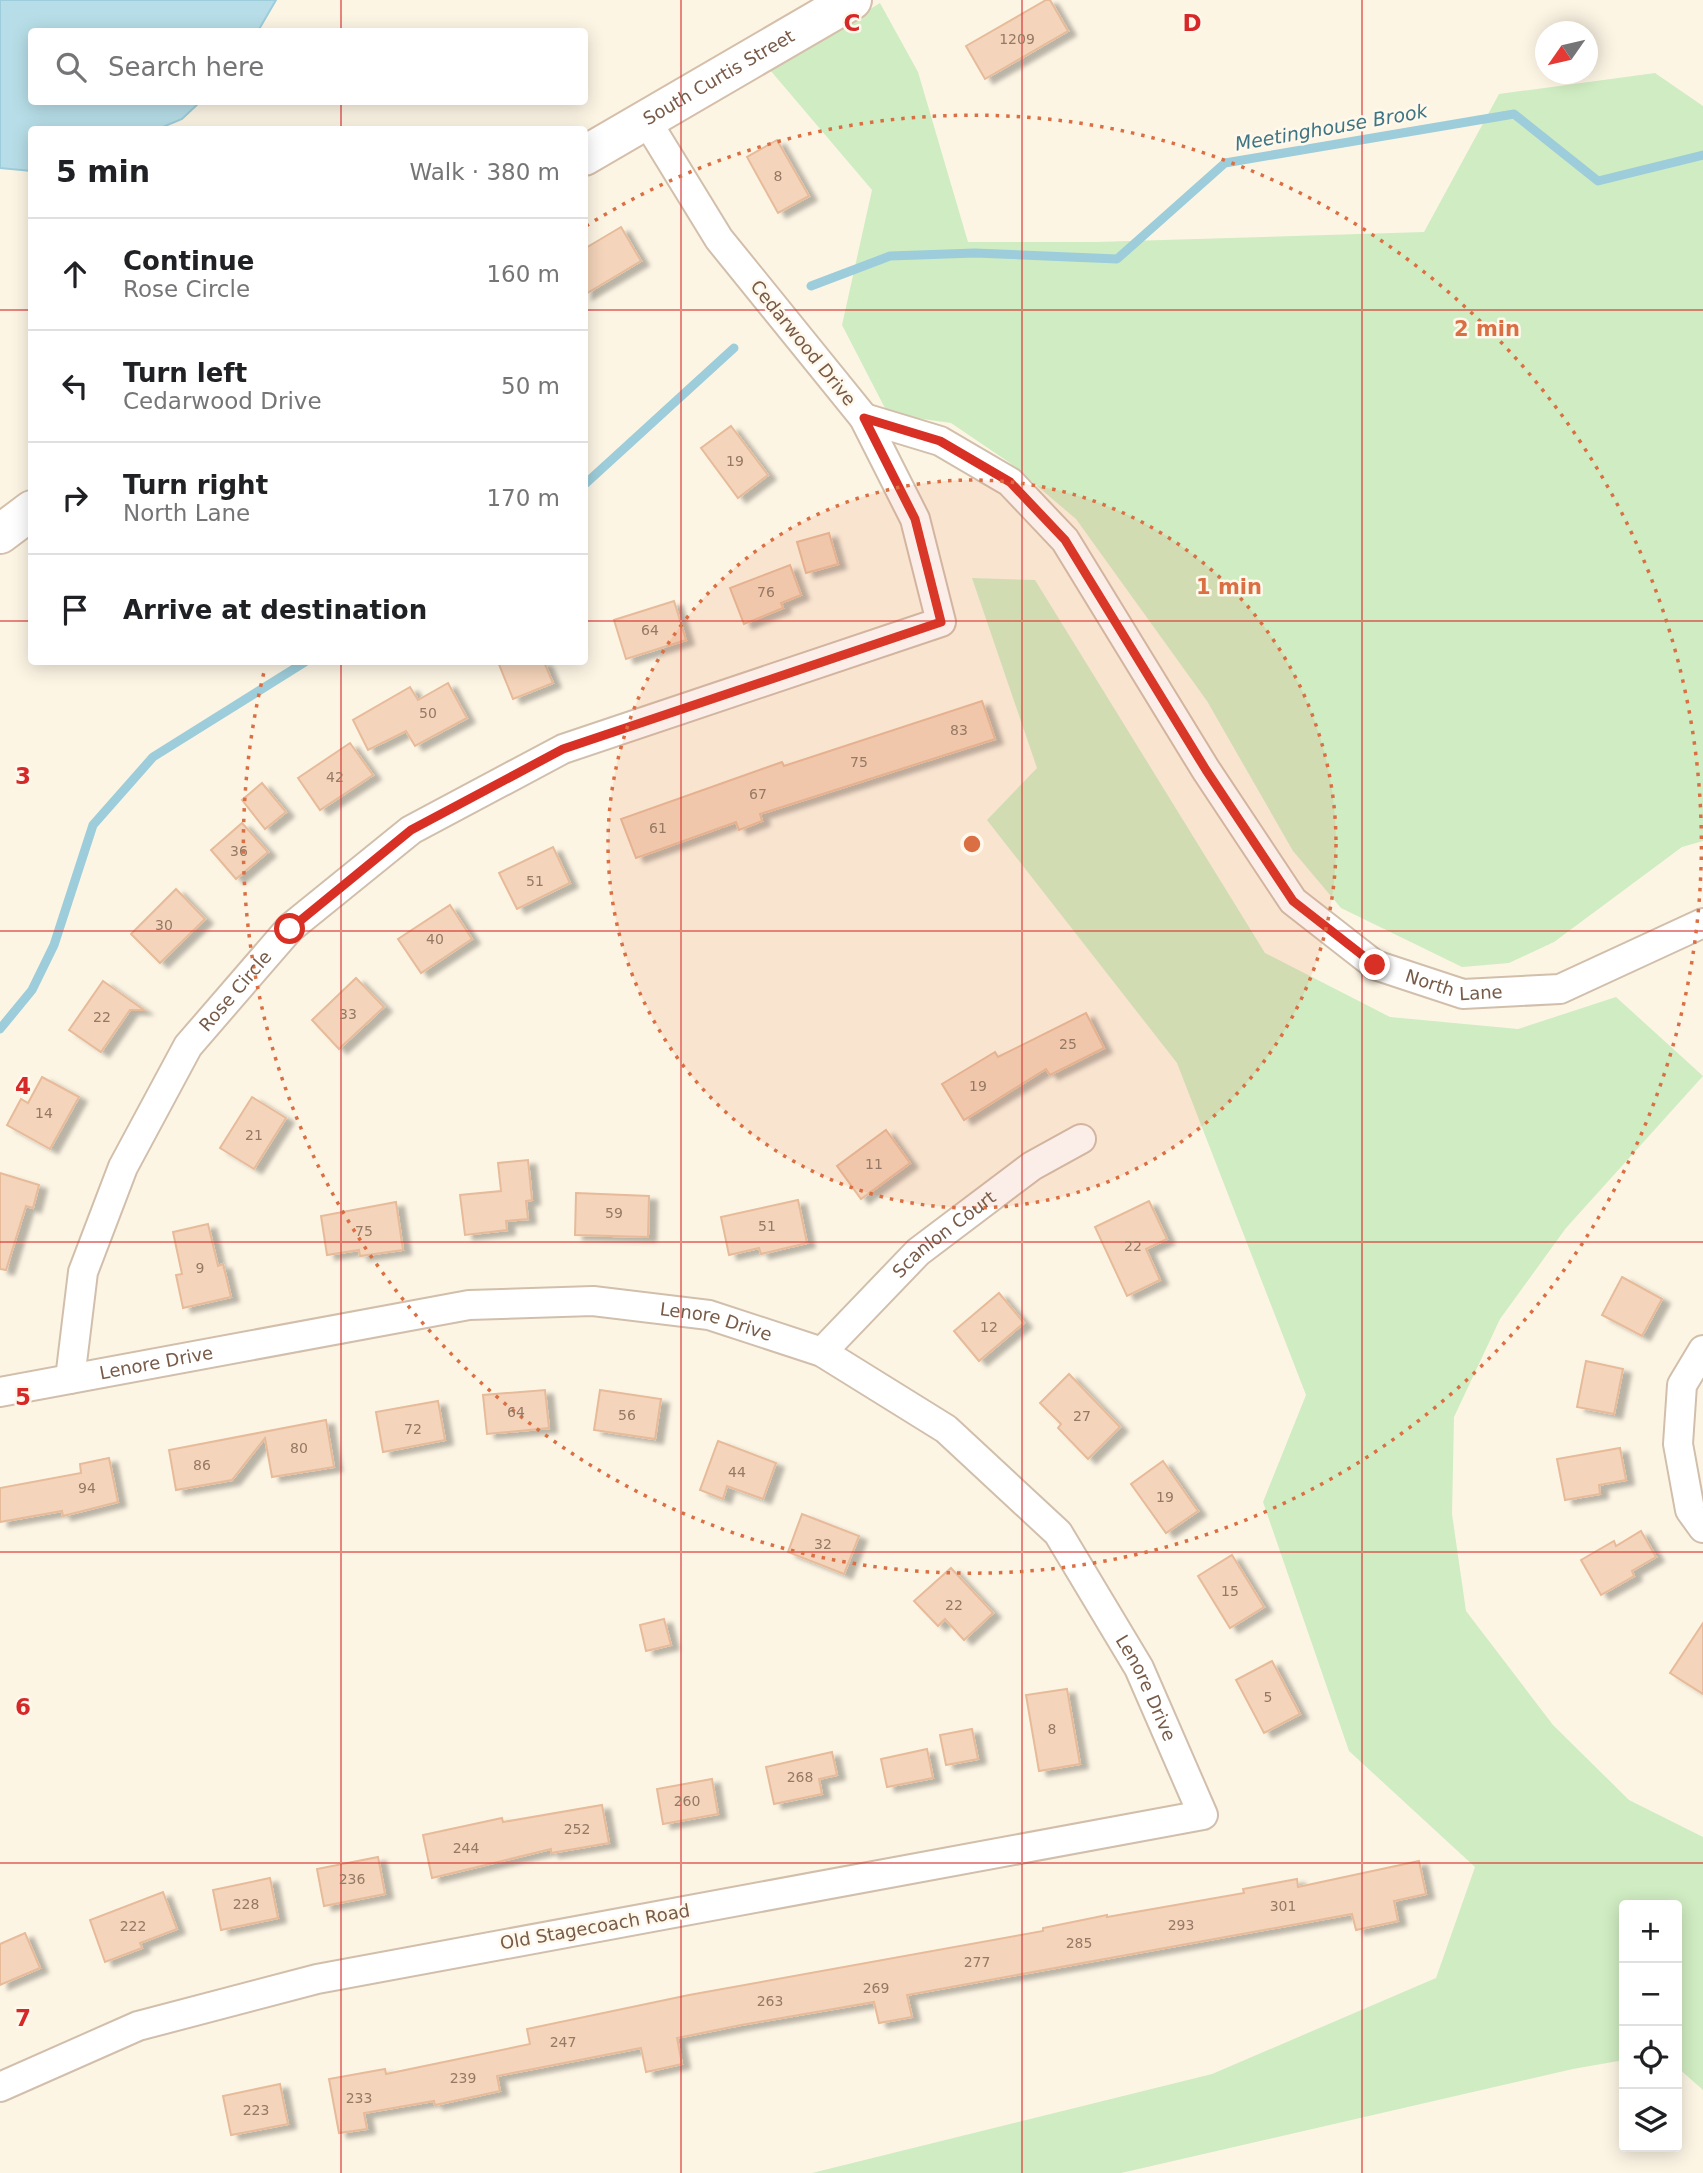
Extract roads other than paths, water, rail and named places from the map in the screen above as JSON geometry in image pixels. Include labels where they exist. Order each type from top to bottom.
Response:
[{"type":"street","name":"South Curtis Street","points":[[588,154],[852,0]]},
{"type":"street","name":"Cedarwood Drive","points":[[646,120],[719,239],[864,418],[915,519],[941,622]]},
{"type":"street","name":"North Lane","points":[[864,418],[940,441],[1010,482],[1065,540],[1206,770],[1293,901],[1375,965],[1463,994],[1560,989],[1703,923]]},
{"type":"street","points":[[0,534],[28,513]]},
{"type":"street","name":"Rose Circle","points":[[70,1379],[83,1272],[123,1167],[188,1046],[290,929],[411,830],[563,749],[941,622]]},
{"type":"street","name":"Scanlon Court","points":[[822,1352],[918,1252],[1032,1166],[1081,1139]]},
{"type":"street","name":"Lenore Drive","points":[[0,1392],[469,1305],[593,1301],[709,1315],[822,1352],[946,1429],[1058,1533],[1139,1668],[1203,1815]]},
{"type":"street","points":[[1703,1350],[1682,1385],[1678,1444],[1690,1510],[1703,1528]]},
{"type":"street","name":"Old Stagecoach Road","points":[[0,2087],[138,2026],[317,1979],[1203,1815]]},
{"type":"water","points":[[0,0],[276,0],[260,28],[28,28],[28,105],[197,105],[182,119],[165,126],[28,126],[28,171],[0,168]]},
{"type":"waterway","name":"Meetinghouse Brook","points":[[811,286],[890,256],[975,253],[1117,259],[1225,163],[1514,114],[1598,181],[1703,155]]},
{"type":"waterway","name":"Meetinghouse Brook","points":[[588,481],[734,348]]},
{"type":"waterway","name":"Meetinghouse Brook","points":[[0,1029],[32,990],[54,945],[93,825],[153,757],[300,665]]}]
